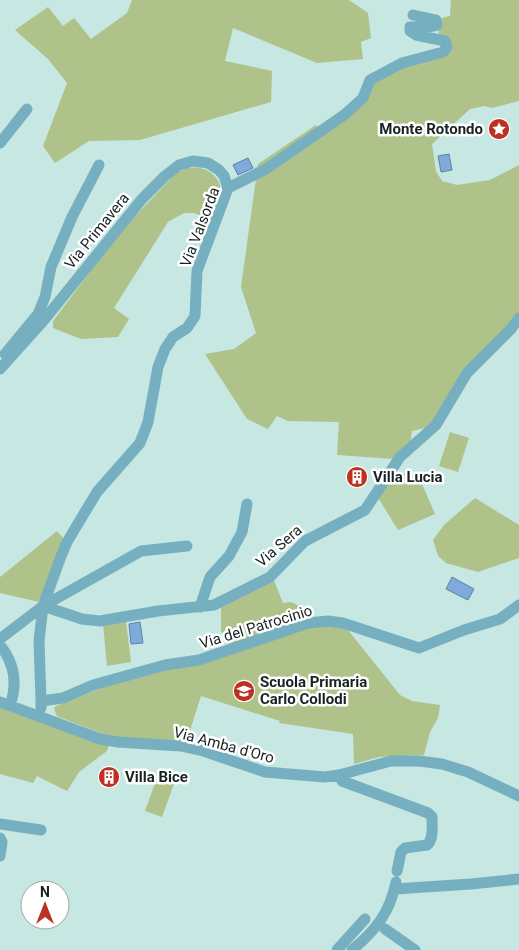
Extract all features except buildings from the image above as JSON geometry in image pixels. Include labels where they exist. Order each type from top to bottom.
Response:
[{"type":"street","name":"Via Valsorda","points":[[41,701],[39,641],[43,606],[66,542],[98,492],[140,443],[148,422],[158,366],[165,349],[173,337],[187,328],[195,316],[196,271],[228,188],[266,169],[344,115],[363,98],[370,80],[402,63],[443,52],[447,47],[445,41],[416,35],[410,31],[410,27],[433,27],[436,25],[436,20],[413,14]]},
{"type":"street","points":[[0,143],[27,109]]},
{"type":"street","name":"Via Primavera","points":[[1,368],[44,320],[142,198],[165,176],[179,165],[193,161],[208,163],[219,170],[224,176],[228,188]]},
{"type":"street","name":"Via Primavera","points":[[1,368],[1,359],[38,314],[45,297],[51,267],[72,218],[99,165]]},
{"type":"street","name":"Via Sera","points":[[43,606],[82,619],[100,621],[158,611],[200,608],[214,605],[270,576],[305,541],[365,510],[400,457],[436,424],[467,373],[515,333],[519,318]]},
{"type":"street","points":[[200,608],[210,577],[229,556],[242,532],[247,504]]},
{"type":"street","points":[[0,638],[43,606],[141,551],[187,546]]},
{"type":"street","name":"Via del Patrocinio","points":[[41,701],[63,698],[93,685],[165,665],[199,660],[308,623],[328,621],[343,623],[419,648],[500,619],[519,605]]},
{"type":"street","name":"Via Amba d'Oro","points":[[0,645],[8,656],[13,668],[13,697],[5,703]]},
{"type":"street","points":[[41,701],[41,718]]},
{"type":"street","name":"Via Amba d'Oro","points":[[5,703],[100,739],[181,746],[203,751],[265,772],[325,777],[391,762],[419,761],[442,764],[468,772],[519,796]]},
{"type":"street","points":[[339,775],[342,781],[428,813],[432,817],[432,840],[427,845],[405,848],[401,852],[396,880],[385,914],[378,927],[370,936],[352,950]]},
{"type":"street","points":[[0,824],[41,830]]},
{"type":"street","points":[[0,838],[2,842],[0,856]]},
{"type":"street","points":[[396,880],[470,884],[519,879]]},
{"type":"street","points":[[337,950],[365,919]]},
{"type":"street","points":[[385,929],[415,950]]},
{"type":"green space","points":[[132,0],[349,0],[368,13],[371,38],[361,42],[363,59],[317,63],[233,28],[225,61],[272,71],[271,102],[140,140],[89,141],[55,163],[43,146],[67,83],[48,59],[15,30],[48,7],[63,26],[74,18],[91,39],[127,13]]},
{"type":"green space","points":[[451,0],[519,0],[519,101],[492,108],[485,106],[470,109],[432,144],[436,171],[442,181],[457,185],[490,180],[519,165],[519,314],[433,422],[425,428],[412,431],[410,446],[394,459],[337,455],[339,422],[288,421],[277,416],[268,429],[247,419],[205,354],[234,349],[256,333],[241,287],[258,164],[316,125],[323,134],[378,78],[444,50],[439,38],[439,26],[442,18],[450,16]]},
{"type":"green space","points":[[187,168],[203,169],[215,176],[220,184],[218,199],[210,219],[194,213],[184,213],[168,222],[114,308],[129,319],[118,337],[81,339],[53,328],[53,321],[120,232],[176,173]]},
{"type":"green space","points":[[450,432],[469,438],[458,472],[439,466]]},
{"type":"green space","points":[[408,472],[422,484],[435,514],[398,530],[377,496],[388,480]]},
{"type":"green space","points":[[475,498],[519,525],[519,558],[478,572],[446,563],[438,556],[433,540],[444,525]]},
{"type":"green space","points":[[57,531],[64,539],[39,602],[0,593],[0,577]]},
{"type":"green space","points":[[273,578],[283,603],[291,602],[301,607],[303,614],[300,622],[229,645],[221,631],[221,604]]},
{"type":"green space","points":[[126,622],[131,662],[107,666],[103,624]]},
{"type":"green space","name":"Scuola Primaria Carlo Collodi","points":[[314,625],[344,625],[400,695],[412,701],[440,705],[438,718],[430,732],[424,755],[379,757],[354,764],[353,734],[279,723],[280,721],[201,696],[186,743],[111,737],[56,715],[54,707],[101,688]]},
{"type":"green space","points":[[0,705],[109,745],[107,751],[79,772],[67,791],[37,776],[33,783],[0,774]]},
{"type":"green space","points":[[158,775],[175,781],[162,817],[145,811]]},
{"type":"water","points":[[449,154],[452,170],[441,172],[438,156]]},
{"type":"water","points":[[248,158],[253,168],[238,175],[233,165]]},
{"type":"water","points":[[452,577],[474,589],[468,600],[446,589]]},
{"type":"water","points":[[140,622],[143,643],[131,644],[129,624]]},
{"type":"place","name":"Monte Rotondo","points":[[499,129]]},
{"type":"place","name":"Villa Lucia","points":[[357,477]]},
{"type":"place","name":"Scuola Primaria Carlo Collodi","points":[[244,691]]},
{"type":"place","name":"Villa Bice","points":[[109,777]]}]
